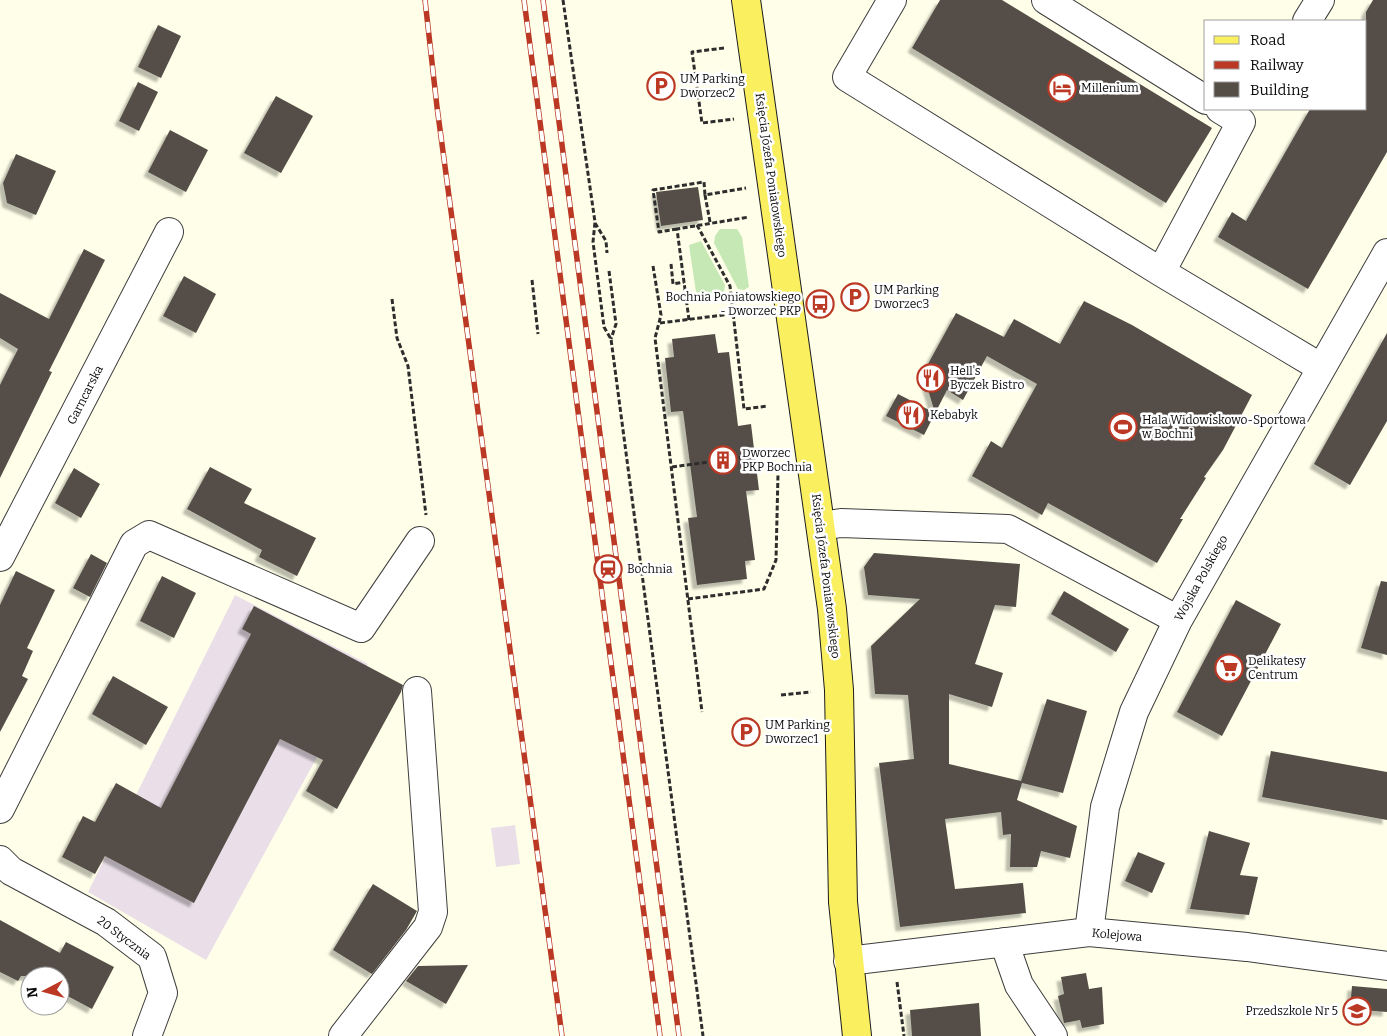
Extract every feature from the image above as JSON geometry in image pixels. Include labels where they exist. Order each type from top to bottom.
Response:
[{"type":"main road","name":"Księcia Józefa Poniatowskiego","points":[[746,0],[832,608],[839,690],[843,902],[857,1036]]},
{"type":"street","points":[[892,0],[847,77],[1160,272],[1320,367]]},
{"type":"street","points":[[1046,0],[1204,99]]},
{"type":"street","points":[[1308,20],[1320,0]]},
{"type":"street","points":[[1160,272],[1241,122],[1229,111]]},
{"type":"street","name":"Garncarska","points":[[0,557],[169,232]]},
{"type":"street","name":"Wojska Polskiego","points":[[1089,932],[1105,807],[1134,712],[1178,620],[1320,367],[1387,253]]},
{"type":"street","points":[[821,526],[841,523],[1008,529],[1178,620]]},
{"type":"street","points":[[0,809],[134,544],[149,535],[361,628],[420,541]]},
{"type":"street","points":[[343,1036],[428,927],[432,912],[417,691]]},
{"type":"street","name":"20 Stycznia","points":[[0,860],[11,872],[106,922],[152,957],[164,993],[147,1036]]},
{"type":"street","name":"Kolejowa","points":[[848,961],[1089,932],[1248,947],[1387,966]]},
{"type":"street","points":[[1004,942],[1019,985],[1053,1036]]},
{"type":"path","points":[[563,0],[595,222],[593,242],[604,327],[611,339],[703,1036]]},
{"type":"path","points":[[726,48],[692,52],[702,123],[736,119]]},
{"type":"path","points":[[710,222],[704,182],[653,190],[659,232],[710,222],[758,216]]},
{"type":"path","points":[[705,195],[754,187]]},
{"type":"path","points":[[595,222],[606,241],[607,252]]},
{"type":"path","points":[[697,225],[730,286],[744,409],[768,406]]},
{"type":"path","points":[[676,229],[689,320]]},
{"type":"path","points":[[671,264],[673,284],[684,282]]},
{"type":"path","points":[[653,266],[660,324],[656,338],[702,712]]},
{"type":"path","points":[[609,272],[616,324],[611,339]]},
{"type":"path","points":[[532,280],[538,334]]},
{"type":"path","points":[[392,299],[397,338],[408,366],[426,513],[427,522],[420,541]]},
{"type":"path","points":[[660,324],[755,311]]},
{"type":"path","points":[[672,467],[774,452]]},
{"type":"path","points":[[688,599],[764,589],[776,560],[778,474]]},
{"type":"path","points":[[895,973],[904,1036]]},
{"type":"shaded area","points":[[235,595],[368,664],[206,960],[88,892]]},
{"type":"shaded area","points":[[515,825],[520,864],[496,867],[491,828]]},
{"type":"green space","points":[[720,229],[737,229],[742,237],[749,287],[744,290],[738,289],[714,243],[715,236]]},
{"type":"green space","points":[[701,241],[725,285],[724,292],[700,295],[696,292],[689,245]]},
{"type":"building","name":"Millenium","points":[[940,0],[1002,0],[1212,128],[1166,203],[912,48]]},
{"type":"building","points":[[1373,0],[1387,0],[1387,152],[1308,289],[1218,237],[1232,212],[1246,221],[1309,110],[1367,110],[1366,12]]},
{"type":"building","points":[[158,25],[181,36],[161,78],[138,67]]},
{"type":"building","points":[[138,82],[158,92],[139,131],[119,121]]},
{"type":"building","points":[[276,96],[313,116],[281,173],[244,153]]},
{"type":"building","points":[[170,130],[208,150],[186,192],[148,172]]},
{"type":"building","points":[[16,154],[56,171],[36,215],[7,203],[3,183]]},
{"type":"building","points":[[698,187],[703,220],[661,226],[656,192]]},
{"type":"building","points":[[84,249],[105,260],[49,371],[52,372],[0,478],[0,385],[18,349],[0,338],[0,293],[49,319]]},
{"type":"building","points":[[184,276],[216,294],[196,333],[163,316]]},
{"type":"building","name":"Hala Widowiskowo-Sportowa w Bochni","points":[[1084,301],[1132,325],[1252,395],[1223,450],[1204,477],[1206,478],[1180,519],[1183,519],[1157,563],[1048,503],[1042,515],[972,476],[991,441],[1002,448],[1037,384],[987,356],[963,400],[947,390],[924,435],[886,416],[898,394],[935,413],[923,373],[956,313],[1004,337],[1014,319],[1060,344]]},
{"type":"building","points":[[1387,333],[1387,421],[1350,485],[1314,464]]},
{"type":"building","name":"Dworzec PKP Bochnia","points":[[715,334],[718,353],[729,352],[738,426],[751,424],[759,490],[746,491],[755,560],[745,561],[747,579],[697,585],[688,518],[697,517],[683,411],[671,412],[665,358],[674,357],[672,339]]},
{"type":"building","points":[[210,467],[252,489],[244,503],[316,538],[297,576],[259,557],[262,550],[187,509]]},
{"type":"building","points":[[74,468],[100,484],[81,518],[55,503]]},
{"type":"building","points":[[874,553],[1020,564],[1016,607],[995,605],[975,664],[1003,673],[992,707],[949,694],[949,764],[1021,781],[1047,699],[1087,711],[1063,793],[1022,783],[1017,800],[1077,826],[1070,858],[1041,851],[1037,867],[1010,867],[1011,834],[1003,835],[1001,812],[945,819],[955,889],[1023,883],[1026,913],[900,927],[879,763],[914,759],[908,695],[875,694],[871,646],[920,599],[868,595],[864,567]]},
{"type":"building","points":[[91,554],[107,563],[90,597],[73,588]]},
{"type":"building","points":[[16,571],[55,590],[27,648],[33,651],[22,676],[28,679],[0,732],[0,605]]},
{"type":"building","points":[[162,576],[196,593],[174,638],[140,621]]},
{"type":"building","points":[[1381,581],[1387,582],[1387,655],[1361,648]]},
{"type":"building","points":[[1064,591],[1129,629],[1116,652],[1051,614]]},
{"type":"building","name":"Delikatesy Centrum","points":[[1236,600],[1281,624],[1222,736],[1177,712]]},
{"type":"building","points":[[254,606],[403,685],[401,692],[337,809],[306,791],[323,760],[280,739],[194,903],[105,856],[95,874],[62,857],[83,816],[95,822],[116,783],[161,808],[251,634],[242,629]]},
{"type":"building","points":[[113,676],[168,707],[146,745],[92,714]]},
{"type":"building","points":[[1271,751],[1387,772],[1387,820],[1262,797]]},
{"type":"building","points":[[1209,831],[1250,843],[1240,875],[1258,877],[1249,915],[1190,909]]},
{"type":"building","points":[[1138,852],[1165,863],[1152,893],[1125,881]]},
{"type":"building","points":[[373,884],[417,911],[406,930],[372,974],[333,950]]},
{"type":"building","points":[[0,920],[60,953],[66,942],[114,967],[92,1009],[70,997],[70,966],[20,966],[20,978],[18,981],[0,972]]},
{"type":"building","points":[[468,965],[446,1004],[406,981],[418,966]]},
{"type":"building","points":[[1086,973],[1089,989],[1102,987],[1104,1024],[1082,1028],[1080,1020],[1064,1023],[1058,996],[1064,994],[1061,977]]},
{"type":"building","points":[[1352,986],[1387,989],[1387,1012],[1350,1009]]},
{"type":"building","points":[[979,1003],[981,1036],[912,1036],[910,1010]]},
{"type":"railway","points":[[425,0],[437,107],[562,1036]]},
{"type":"railway","points":[[524,0],[660,1036]]},
{"type":"railway","points":[[543,0],[679,1036]]},
{"type":"place","name":"UM Parking Dworzec2","points":[[661,86]]},
{"type":"place","name":"Millenium","points":[[1062,88]]},
{"type":"place","name":"UM Parking Dworzec3","points":[[855,297]]},
{"type":"place","name":"Bochnia Poniatowskiego - Dworzec PKP","points":[[820,304]]},
{"type":"place","name":"Hell's Byczek Bistro","points":[[931,378]]},
{"type":"place","name":"Kebabyk","points":[[911,415]]},
{"type":"place","name":"Hala Widowiskowo-Sportowa w Bochni","points":[[1123,427]]},
{"type":"place","name":"Dworzec PKP Bochnia","points":[[723,460]]},
{"type":"place","name":"Bochnia","points":[[608,569]]},
{"type":"place","name":"Delikatesy Centrum","points":[[1229,668]]},
{"type":"place","name":"UM Parking Dworzec1","points":[[746,732]]},
{"type":"place","name":"Przedszkole Nr 5","points":[[1357,1011]]}]
